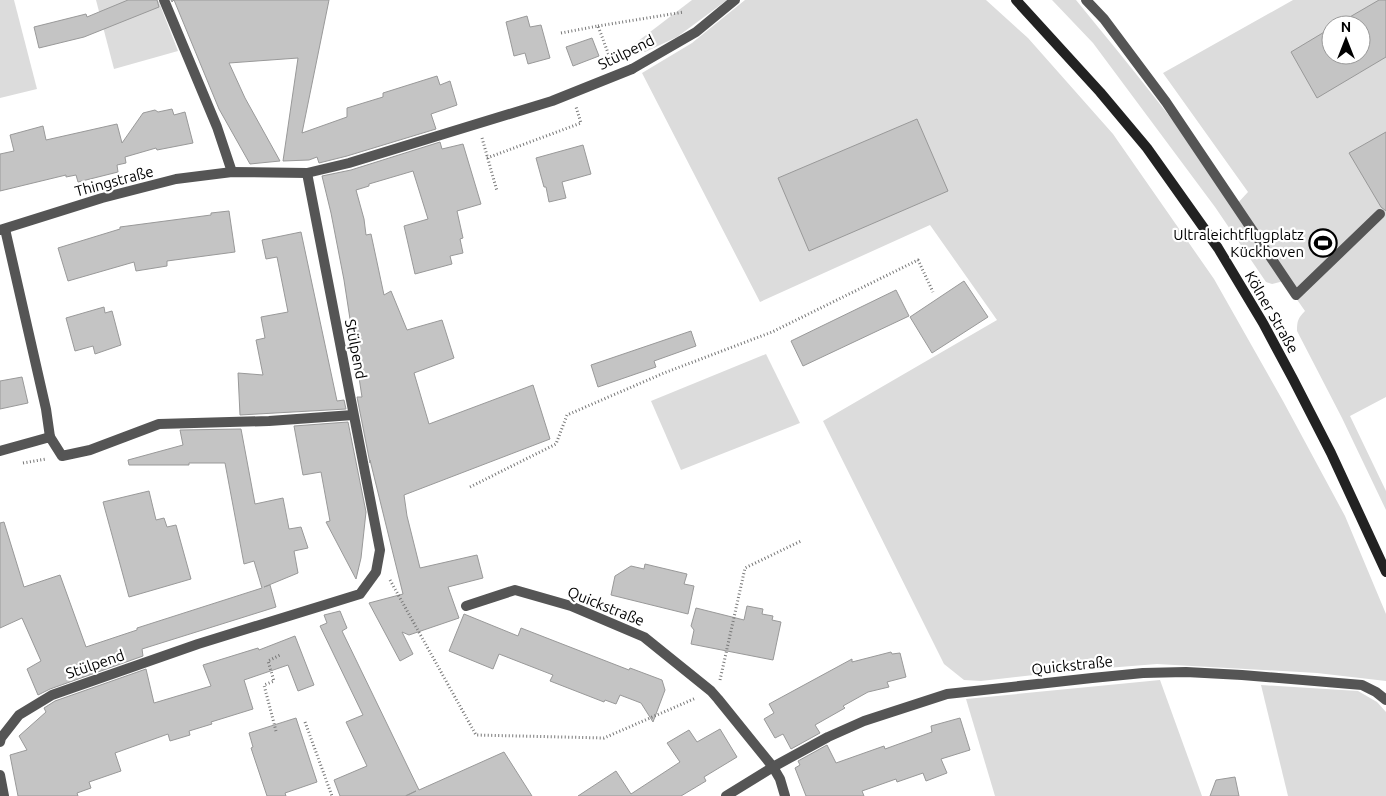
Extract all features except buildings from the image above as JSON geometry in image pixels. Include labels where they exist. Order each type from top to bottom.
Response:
[{"type":"main road","name":"Kölner Straße","points":[[1016,0],[1100,92],[1147,148],[1218,248],[1263,323],[1293,379],[1331,453],[1386,572]]},
{"type":"street","points":[[164,0],[217,127],[232,172]]},
{"type":"street","name":"Stülpend","points":[[0,742],[19,715],[52,695],[198,644],[360,594],[376,572],[380,550],[307,174],[552,101],[632,69],[696,32],[735,0]]},
{"type":"street","points":[[1086,0],[1104,19],[1166,102],[1296,295],[1380,214]]},
{"type":"street","name":"Thingstraße","points":[[50,437],[46,409],[3,230],[102,198],[167,182],[232,172],[307,174]]},
{"type":"street","points":[[0,451],[50,437],[62,456],[90,450],[159,424],[269,421],[354,415]]},
{"type":"street","name":"Quickstraße","points":[[466,606],[515,590],[572,606],[644,637],[711,691],[773,767]]},
{"type":"street","name":"Quickstraße","points":[[726,796],[773,767],[828,737],[864,721],[946,694],[1092,678],[1177,672],[1242,675],[1362,685],[1386,700]]},
{"type":"street","points":[[773,767],[780,779],[784,796]]},
{"type":"street","points":[[0,775],[4,796]]},
{"type":"path","points":[[561,34],[684,12]]},
{"type":"path","points":[[598,26],[617,75]]},
{"type":"path","points":[[488,158],[581,123],[572,93]]},
{"type":"path","points":[[477,123],[497,191]]},
{"type":"path","points":[[470,487],[556,444],[567,415],[664,373],[772,332],[918,260],[933,292]]},
{"type":"path","points":[[14,464],[62,456]]},
{"type":"path","points":[[376,572],[391,581],[476,735],[604,738],[711,691],[719,684],[745,568],[801,541]]},
{"type":"path","points":[[276,731],[264,685],[274,681],[268,661],[280,655]]},
{"type":"path","points":[[306,722],[332,796]]},
{"type":"shaded area","points":[[0,0],[14,0],[37,89],[0,98]]},
{"type":"shaded area","points":[[96,0],[158,0],[178,51],[114,69]]},
{"type":"shaded area","points":[[692,0],[727,0],[677,37],[645,52],[633,45]]},
{"type":"shaded area","points":[[745,0],[986,0],[1028,38],[1113,134],[1214,279],[1283,401],[1345,516],[1386,614],[1386,681],[1317,673],[1157,664],[981,681],[964,680],[944,664],[823,421],[997,320],[930,225],[760,302],[642,73],[692,43]]},
{"type":"shaded area","name":"Ultraleichtflugplatz Kückhoven","points":[[1052,0],[1076,0],[1158,101],[1236,205],[1248,192],[1163,73],[1293,0],[1386,0],[1386,397],[1350,416],[1386,491],[1386,510],[1342,418],[1297,331],[1298,320],[1305,311],[1284,281],[1272,284],[1266,282],[1215,207],[1093,43]]},
{"type":"shaded area","points":[[766,354],[800,423],[681,470],[651,401]]},
{"type":"shaded area","points":[[1160,680],[1202,796],[995,796],[966,699]]},
{"type":"shaded area","points":[[1261,685],[1358,691],[1377,702],[1386,712],[1386,796],[1288,796]]},
{"type":"place","name":"Ultraleichtflugplatz Kückhoven","points":[[1323,243]]}]
